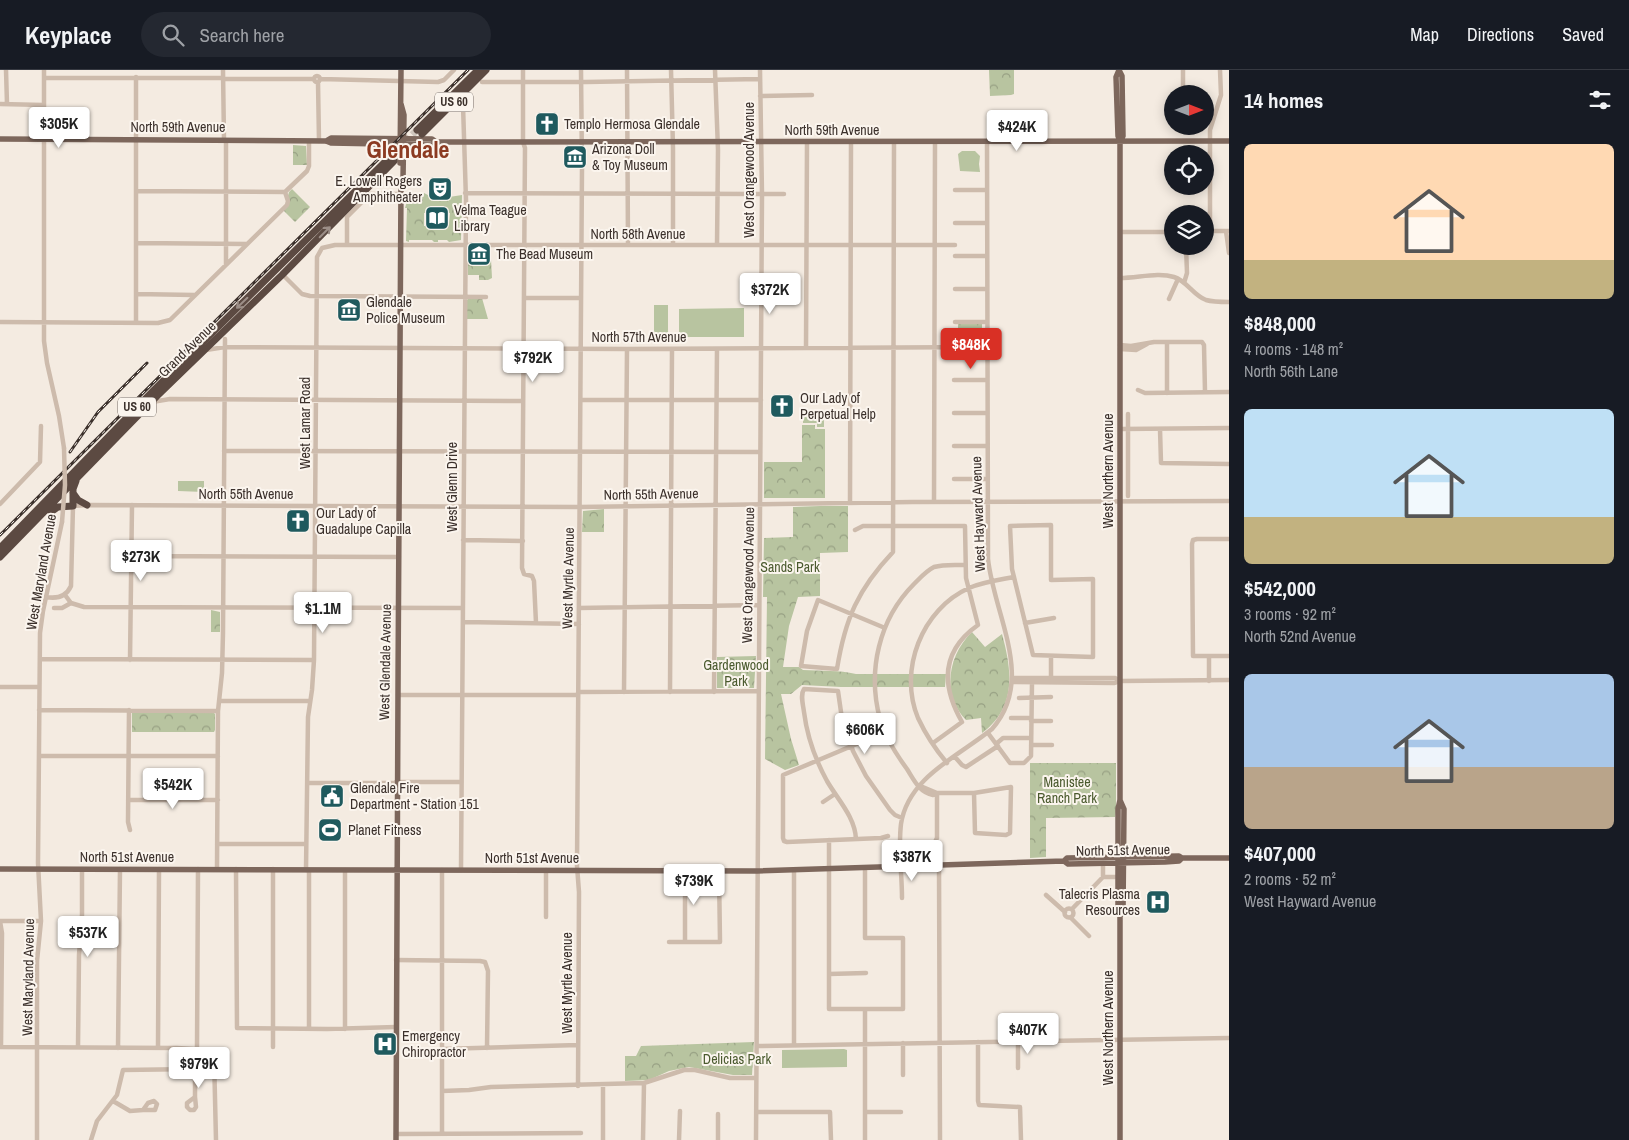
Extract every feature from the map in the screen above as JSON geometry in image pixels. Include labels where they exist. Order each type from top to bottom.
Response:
[{"type":"highway","name":"US 60","points":[[478,70],[420,132],[486,70]]},
{"type":"highway","name":"Grand Avenue","points":[[0,557],[280,272],[395,159]]},
{"type":"highway","name":"Grand Avenue","points":[[0,548],[153,391],[280,272]]},
{"type":"highway","points":[[9,548],[55,508],[72,506],[74,485],[79,477]]},
{"type":"highway","points":[[73,493],[78,500],[87,505]]},
{"type":"main road","name":"West Glendale Avenue","points":[[396,1137],[396,782],[403,179],[399,110],[402,104],[401,70]]},
{"type":"main road","name":"West Northern Avenue","points":[[1119,70],[1116,77],[1118,136],[1120,142],[1120,800],[1124,809],[1121,859],[1123,912],[1120,916]]},
{"type":"main road","name":"North 59th Avenue","points":[[326,141],[331,138],[402,141]]},
{"type":"main road","name":"North 59th Avenue","points":[[0,139],[326,141],[331,143],[375,144],[432,139],[436,142],[1229,141]]},
{"type":"main road","name":"West Glendale Avenue","points":[[402,141],[395,159],[402,185]]},
{"type":"main road","points":[[375,144],[393,148],[395,159]]},
{"type":"main road","name":"North 51st Avenue","points":[[0,869],[757,871],[1064,861],[1068,858],[1179,861],[1182,858],[1229,858]]},
{"type":"main road","name":"West Northern Avenue","points":[[1120,1140],[1120,916],[1118,913],[1118,877],[1121,859]]},
{"type":"main road","name":"North 51st Avenue","points":[[1064,861],[1068,864],[1103,863],[1121,859]]},
{"type":"street","points":[[6,70],[7,104]]},
{"type":"street","name":"West Maryland Avenue","points":[[37,1140],[38,961],[41,921],[39,869],[40,626],[63,515],[65,485],[64,448],[60,418],[45,353],[43,322],[44,70]]},
{"type":"street","points":[[223,70],[226,265]]},
{"type":"street","points":[[317,70],[318,141]]},
{"type":"street","points":[[44,78],[136,77],[440,82],[454,70]]},
{"type":"street","points":[[523,70],[523,142],[525,148],[523,572],[532,576],[534,581],[536,624]]},
{"type":"street","name":"West Myrtle Avenue","points":[[578,1086],[579,892],[577,870],[582,245],[581,70]]},
{"type":"street","points":[[627,70],[628,245]]},
{"type":"street","points":[[671,70],[673,245]]},
{"type":"street","points":[[715,70],[718,245]]},
{"type":"street","name":"West Orangewood Avenue","points":[[756,1140],[762,194],[760,70]]},
{"type":"street","points":[[1183,70],[1183,85]]},
{"type":"street","points":[[1209,205],[1211,118],[1220,95],[1220,70]]},
{"type":"street","points":[[136,77],[136,323]]},
{"type":"street","points":[[482,82],[627,82],[760,79]]},
{"type":"street","points":[[760,96],[812,95]]},
{"type":"street","points":[[0,104],[44,105]]},
{"type":"street","name":"West Glenn Drive","points":[[461,870],[465,297],[463,105]]},
{"type":"street","points":[[137,191],[285,192],[307,171],[309,164],[309,141]]},
{"type":"street","name":"West Hayward Avenue","points":[[902,898],[902,818],[911,797],[918,785],[988,733],[1000,721],[1010,698],[1013,680],[1010,653],[988,559],[986,141]]},
{"type":"street","points":[[806,348],[807,142]]},
{"type":"street","points":[[850,502],[852,142]]},
{"type":"street","points":[[884,628],[850,613],[818,600],[807,631],[801,666],[837,669],[850,613],[861,592],[880,565],[893,552],[894,142]]},
{"type":"street","points":[[934,502],[935,142]]},
{"type":"street","points":[[955,190],[986,190]]},
{"type":"street","points":[[0,322],[162,323],[170,320],[287,205],[288,201],[285,192]]},
{"type":"street","points":[[347,244],[347,217],[370,194],[402,194]]},
{"type":"street","points":[[465,194],[784,194]]},
{"type":"street","points":[[955,223],[986,223]]},
{"type":"street","points":[[1214,231],[1228,231],[1229,254]]},
{"type":"street","points":[[1120,232],[1164,232]]},
{"type":"street","points":[[136,243],[247,244]]},
{"type":"street","name":"North 58th Avenue","points":[[322,248],[328,245],[347,244],[524,246],[955,245]]},
{"type":"street","name":"West Lamar Road","points":[[309,1029],[308,870],[306,844],[308,720],[314,660],[317,257],[322,248]]},
{"type":"street","points":[[1184,283],[1187,273],[1186,255]]},
{"type":"street","points":[[955,256],[986,256]]},
{"type":"street","points":[[280,272],[302,294],[317,296],[486,297]]},
{"type":"street","points":[[1120,278],[1158,275],[1178,279],[1206,300],[1229,302]]},
{"type":"street","points":[[1168,299],[1178,279]]},
{"type":"street","points":[[955,289],[987,289]]},
{"type":"street","points":[[136,294],[194,295]]},
{"type":"street","points":[[525,298],[581,298]]},
{"type":"street","points":[[955,322],[987,322]]},
{"type":"street","points":[[217,869],[218,711],[222,659],[224,556],[225,339]]},
{"type":"street","points":[[1120,347],[1136,350],[1150,342],[1204,343],[1204,392]]},
{"type":"street","points":[[1167,342],[1167,393]]},
{"type":"street","name":"North 57th Avenue","points":[[202,352],[225,347],[761,349],[987,347]]},
{"type":"street","points":[[624,692],[627,349]]},
{"type":"street","points":[[670,692],[672,349]]},
{"type":"street","points":[[714,692],[717,349]]},
{"type":"street","points":[[954,380],[987,380]]},
{"type":"street","points":[[165,388],[163,396],[170,399]]},
{"type":"street","points":[[1138,390],[1145,393],[1229,392]]},
{"type":"street","points":[[150,403],[170,399],[523,401]]},
{"type":"street","points":[[581,400],[761,400]]},
{"type":"street","points":[[954,413],[987,413]]},
{"type":"street","name":"West Northern Avenue","points":[[1128,414],[1128,496]]},
{"type":"street","points":[[0,504],[39,464],[41,459],[41,426]]},
{"type":"street","points":[[1160,428],[1161,463],[1229,464]]},
{"type":"street","points":[[1120,429],[1229,428]]},
{"type":"street","points":[[954,446],[987,446]]},
{"type":"street","points":[[224,451],[760,452]]},
{"type":"street","points":[[954,479],[987,479]]},
{"type":"street","name":"North 55th Avenue","points":[[72,506],[580,507],[850,502],[1229,500]]},
{"type":"street","points":[[130,660],[132,505]]},
{"type":"street","points":[[46,598],[58,598],[65,595],[72,582],[72,506]]},
{"type":"street","points":[[1051,525],[1051,580],[1093,579],[1093,657],[1033,655],[1014,576],[1010,558],[1010,526],[1051,525]]},
{"type":"street","points":[[855,530],[863,526],[965,526],[965,565],[968,589],[978,625],[958,644],[950,663],[948,678],[950,698],[962,722],[933,743]]},
{"type":"street","points":[[1229,539],[1193,540],[1193,656],[1229,656]]},
{"type":"street","points":[[463,540],[523,541]]},
{"type":"street","points":[[131,556],[399,557]]},
{"type":"street","points":[[965,565],[943,565],[926,572],[899,602],[884,628],[874,673],[877,705],[885,732],[898,756],[921,790],[933,795],[937,793],[974,793],[1011,786],[1010,833],[1006,835],[975,834],[974,793]]},
{"type":"street","points":[[947,762],[933,743],[918,717],[914,705],[911,678],[912,662],[920,637],[931,618],[950,600],[968,589],[1014,576]]},
{"type":"street","points":[[65,595],[71,604]]},
{"type":"street","points":[[54,608],[62,608],[71,604],[84,607],[463,608]]},
{"type":"street","points":[[579,608],[759,605]]},
{"type":"street","points":[[1025,623],[1054,618]]},
{"type":"street","points":[[462,622],[579,624]]},
{"type":"street","points":[[1051,656],[1051,680]]},
{"type":"street","points":[[1209,657],[1209,681]]},
{"type":"street","points":[[40,659],[314,660]]},
{"type":"street","points":[[1013,680],[1115,678],[1120,680],[1229,680]]},
{"type":"street","points":[[1013,680],[1032,682],[1051,680]]},
{"type":"street","points":[[988,733],[1010,763],[1024,763],[1030,756],[1032,682]]},
{"type":"street","points":[[0,687],[39,686]]},
{"type":"street","points":[[856,839],[853,822],[817,761],[807,727],[803,703],[804,690],[838,691],[842,719],[851,747],[861,768],[892,813],[902,818]]},
{"type":"street","points":[[398,694],[758,691]]},
{"type":"street","points":[[1019,698],[1051,697]]},
{"type":"street","points":[[219,701],[310,701]]},
{"type":"street","points":[[39,710],[218,711]]},
{"type":"street","points":[[129,710],[128,822],[130,830]]},
{"type":"street","points":[[1011,718],[1051,721]]},
{"type":"street","points":[[885,732],[783,776],[784,841],[881,838],[888,836]]},
{"type":"street","points":[[955,756],[966,767],[997,745],[1003,738],[1031,738]]},
{"type":"street","points":[[1031,745],[1052,745]]},
{"type":"street","points":[[39,756],[218,756]]},
{"type":"street","points":[[307,783],[461,782]]},
{"type":"street","points":[[933,846],[937,838],[937,793]]},
{"type":"street","points":[[822,802],[835,794]]},
{"type":"street","points":[[128,800],[218,800]]},
{"type":"street","points":[[829,840],[829,1009],[903,1009],[903,938],[865,938],[865,868]]},
{"type":"street","points":[[217,844],[306,844]]},
{"type":"street","points":[[1065,912],[1068,909],[1072,910],[1103,877],[1103,863]]},
{"type":"street","points":[[939,865],[940,1140]]},
{"type":"street","points":[[78,1047],[78,955],[82,915],[82,869]]},
{"type":"street","points":[[118,1048],[120,869]]},
{"type":"street","points":[[158,1048],[159,869]]},
{"type":"street","points":[[195,1097],[198,869]]},
{"type":"street","points":[[236,869],[237,1028],[396,1028]]},
{"type":"street","points":[[273,870],[273,1047]]},
{"type":"street","points":[[345,870],[345,1029]]},
{"type":"street","points":[[442,870],[442,1133]]},
{"type":"street","points":[[546,870],[546,917]]},
{"type":"street","points":[[794,870],[794,1046]]},
{"type":"street","points":[[685,871],[685,942]]},
{"type":"street","points":[[670,942],[720,942],[719,871]]},
{"type":"street","points":[[1103,877],[1118,877]]},
{"type":"street","points":[[1046,895],[1089,936]]},
{"type":"street","points":[[1070,918],[1074,913],[1072,910]]},
{"type":"street","points":[[41,921],[0,921],[2,933],[0,1047],[158,1048],[196,1049],[213,1052],[216,1140]]},
{"type":"street","points":[[396,960],[480,960],[484,962],[488,971],[487,1048]]},
{"type":"street","points":[[829,974],[866,973]]},
{"type":"street","points":[[865,1009],[865,1140]]},
{"type":"street","points":[[757,1046],[1229,1038]]},
{"type":"street","points":[[1018,1041],[1018,1068]]},
{"type":"street","points":[[978,1042],[978,1101],[980,1105],[1020,1107],[1021,1140]]},
{"type":"street","points":[[903,1043],[903,1075]]},
{"type":"street","points":[[442,1049],[578,1046]]},
{"type":"street","points":[[92,1139],[97,1122],[120,1089],[123,1070],[196,1069]]},
{"type":"street","points":[[442,1091],[491,1087],[644,1083],[684,1070],[695,1070],[730,1078],[756,1078]]},
{"type":"street","points":[[643,1140],[644,1083]]},
{"type":"street","points":[[603,1085],[603,1140]]},
{"type":"street","points":[[113,1101],[130,1111],[143,1110]]},
{"type":"street","points":[[679,1140],[680,1111]]},
{"type":"street","points":[[757,1112],[830,1112],[830,1140]]},
{"type":"street","points":[[865,1112],[901,1112]]},
{"type":"street","points":[[718,1114],[718,1140]]},
{"type":"street","points":[[396,1137],[442,1133],[581,1133]]},
{"type":"street","points":[[504,1134],[504,1140]]},
{"type":"green space","points":[[989,70],[1014,70],[1014,94],[990,96]]},
{"type":"green space","points":[[293,145],[306,146],[307,165],[293,165]]},
{"type":"green space","points":[[962,151],[975,151],[980,156],[980,172],[960,171],[958,154]]},
{"type":"green space","points":[[292,189],[310,207],[295,222],[284,211],[289,192]]},
{"type":"green space","points":[[424,193],[436,199],[462,195],[461,240],[449,242],[447,240],[438,240],[438,242],[432,240],[406,241],[407,208],[405,208],[408,198],[419,198]],"holes":[[[434,210],[446,210],[447,213],[450,213],[449,223],[434,223],[434,226],[424,226],[424,213],[433,213]]]},
{"type":"green space","points":[[468,259],[491,259],[492,278],[479,280],[479,275],[468,275]]},
{"type":"green space","points":[[469,298],[482,298],[488,319],[467,319],[466,301]]},
{"type":"green space","points":[[654,305],[668,305],[668,336],[654,336]]},
{"type":"green space","points":[[744,308],[744,337],[679,337],[679,309]]},
{"type":"green space","points":[[958,324],[982,324],[982,344],[958,344]]},
{"type":"green space","points":[[803,416],[824,416],[824,427],[817,427],[817,423],[803,423]]},
{"type":"green space","points":[[802,425],[815,425],[815,429],[825,429],[825,498],[764,498],[764,462],[802,462]]},
{"type":"green space","points":[[178,481],[204,481],[204,492],[178,491]]},
{"type":"green space","name":"Sands Park","points":[[848,506],[848,552],[820,553],[820,596],[798,597],[789,626],[783,667],[799,667],[803,670],[837,671],[856,674],[946,674],[945,687],[802,685],[791,694],[781,694],[799,765],[785,770],[765,759],[767,597],[763,597],[764,538],[793,537],[793,507]]},
{"type":"green space","points":[[604,509],[604,532],[582,532],[583,511]]},
{"type":"green space","points":[[211,610],[220,612],[220,632],[211,632]]},
{"type":"green space","points":[[972,632],[985,647],[1002,634],[1008,661],[1009,688],[1006,700],[1001,712],[993,723],[982,733],[981,718],[966,720],[958,710],[953,699],[951,687],[953,663],[957,652]]},
{"type":"green space","name":"Gardenwood Park","points":[[756,656],[754,688],[717,688],[717,657]]},
{"type":"green space","points":[[132,713],[214,713],[215,730],[214,732],[132,732]]},
{"type":"green space","name":"Manistee Ranch Park","points":[[1030,763],[1116,763],[1115,817],[1046,818],[1046,857],[1030,858]]},
{"type":"green space","name":"Delicias Park","points":[[754,1042],[752,1075],[733,1075],[689,1067],[669,1071],[649,1080],[625,1081],[625,1056],[636,1056],[641,1046]]},
{"type":"green space","points":[[782,1050],[847,1050],[847,1067],[782,1068]]},
{"type":"tunnel","points":[[390,157],[417,130]]},
{"type":"railway","points":[[0,535],[468,70]]},
{"type":"railway","points":[[70,452],[98,412],[147,363]]},
{"type":"place","name":"Templo Hermosa Glendale","points":[[547,124]]},
{"type":"place","name":"Arizona Doll & Toy Museum","points":[[575,157]]},
{"type":"place","name":"E. Lowell Rogers Amphitheater","points":[[440,189]]},
{"type":"place","name":"Velma Teague Library","points":[[437,218]]},
{"type":"place","name":"The Bead Museum","points":[[479,254]]},
{"type":"place","name":"Glendale Police Museum","points":[[349,310]]},
{"type":"place","name":"Our Lady of Perpetual Help","points":[[782,406]]},
{"type":"place","name":"Our Lady of Guadalupe Capilla","points":[[298,521]]},
{"type":"place","name":"Glendale Fire Department - Station 151","points":[[332,796]]},
{"type":"place","name":"Planet Fitness","points":[[330,830]]},
{"type":"place","name":"Talecris Plasma Resources","points":[[1158,902]]},
{"type":"place","name":"Emergency Chiropractor","points":[[385,1044]]},
{"type":"district","name":"Glendale","points":[[408,150]]}]
